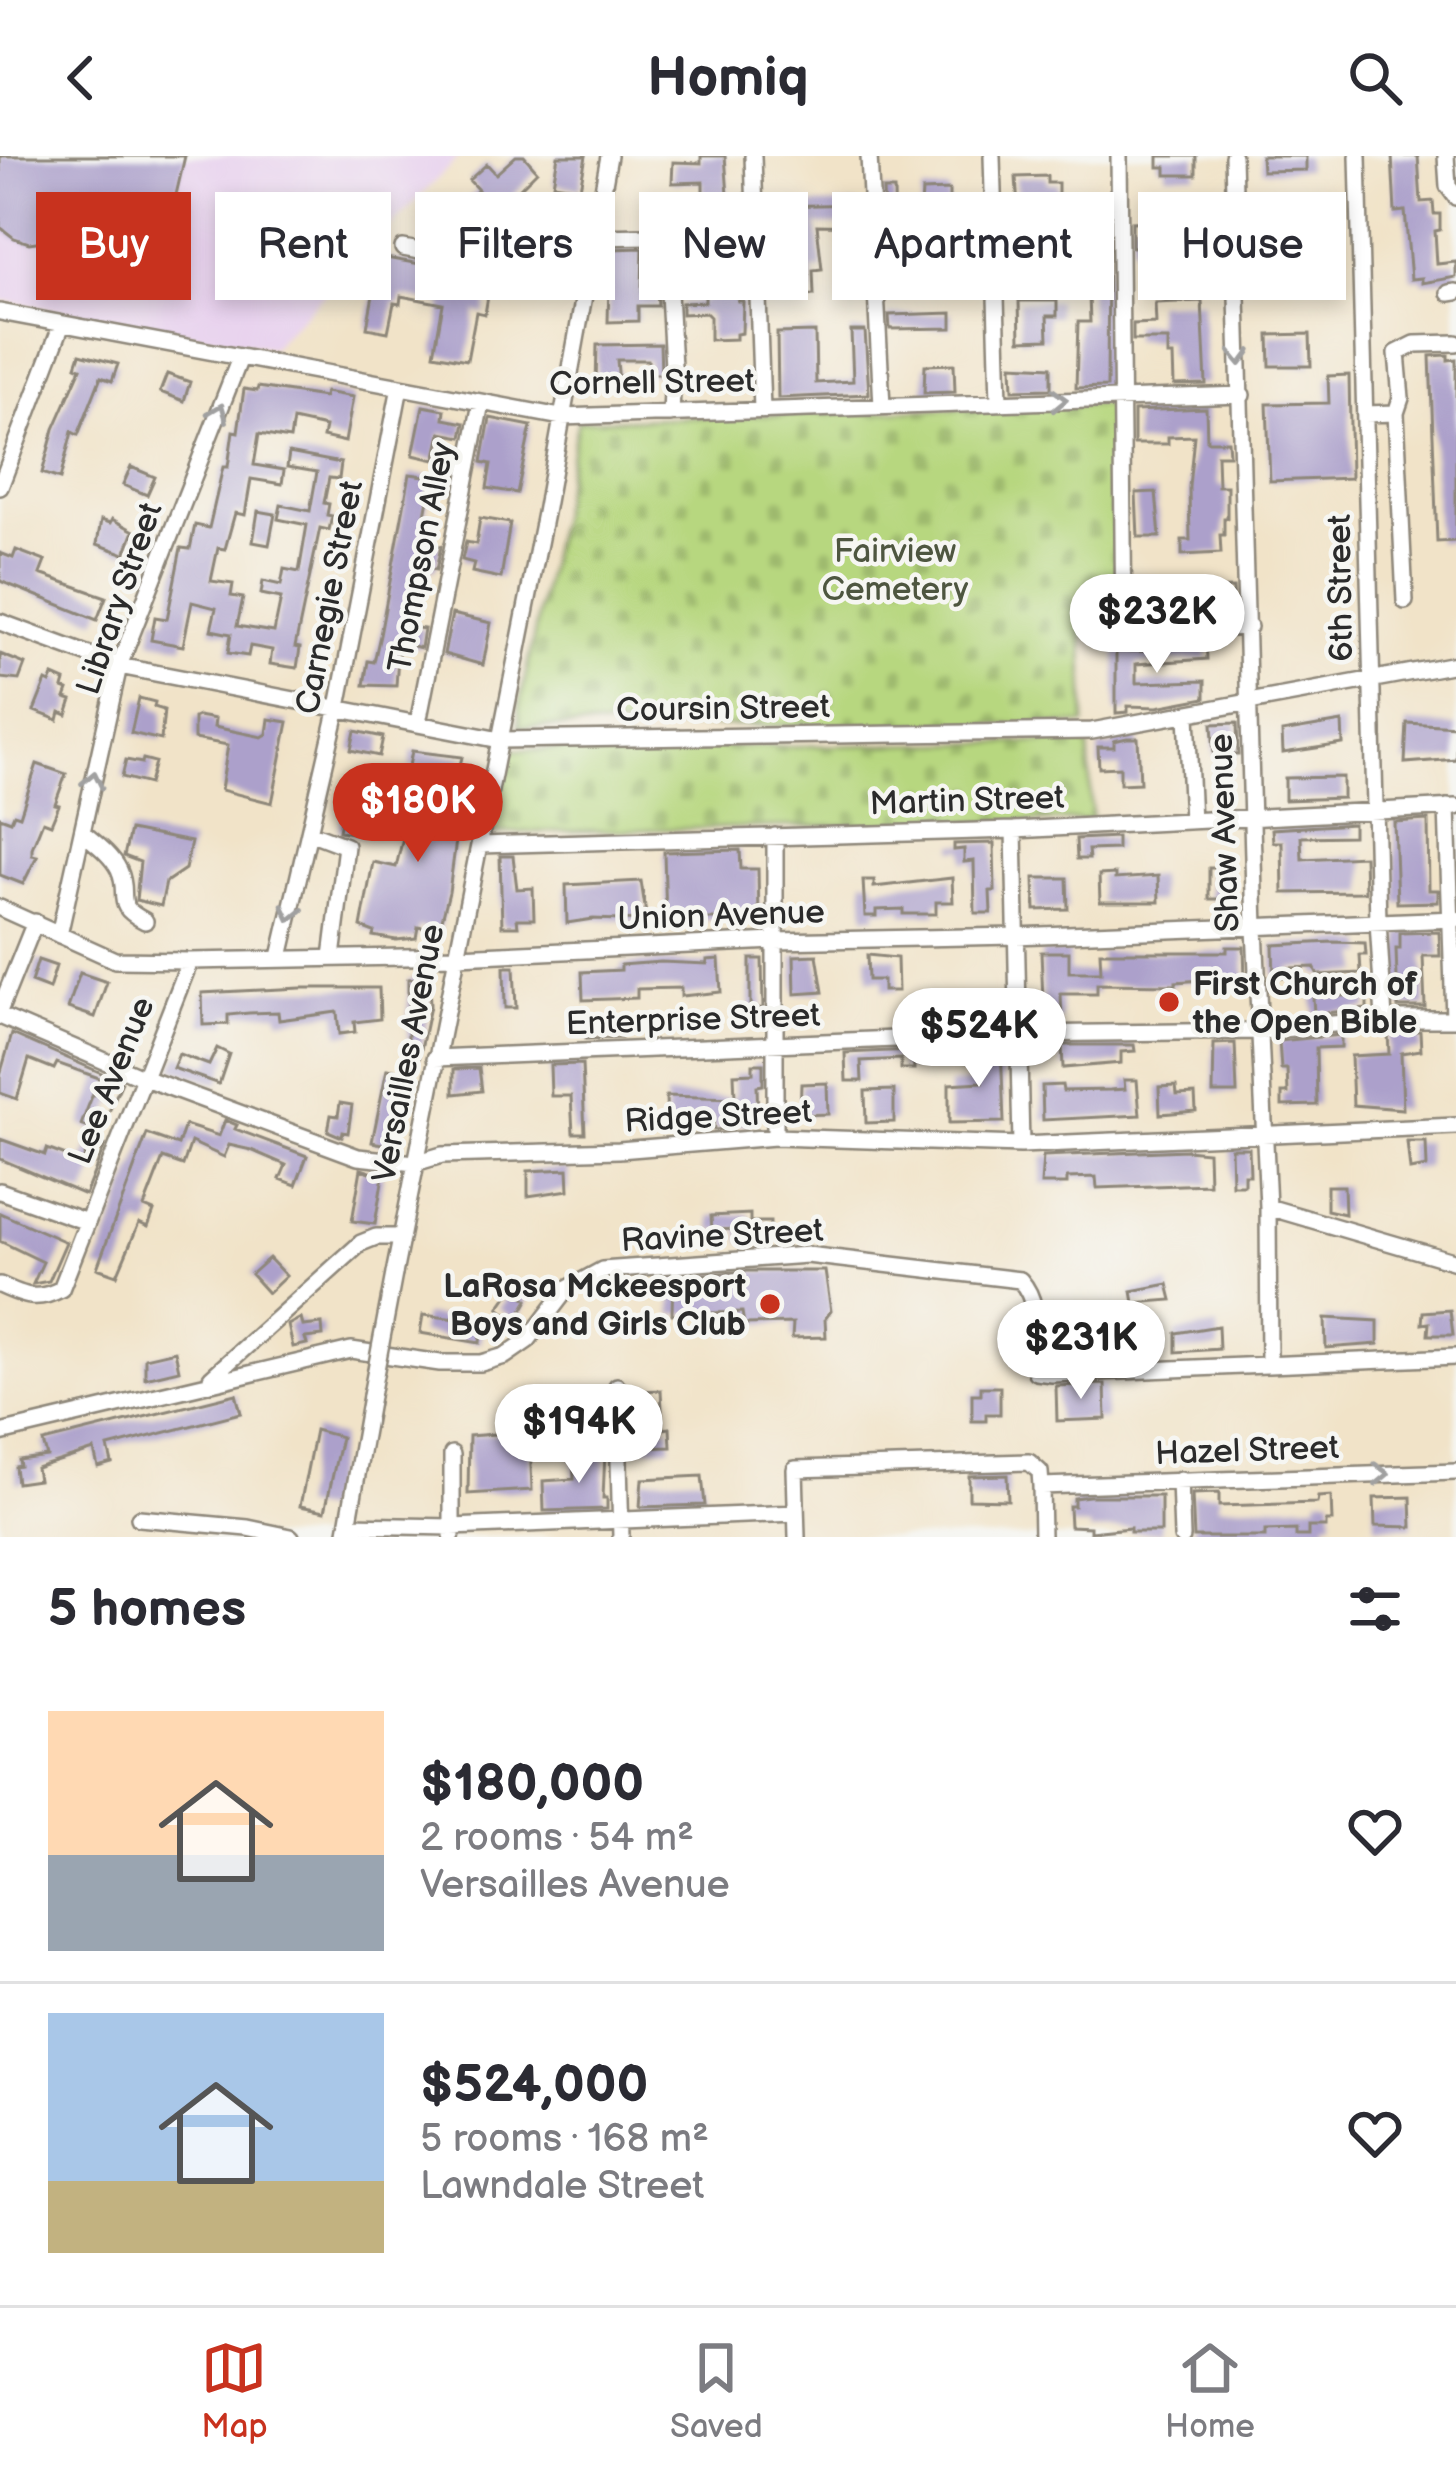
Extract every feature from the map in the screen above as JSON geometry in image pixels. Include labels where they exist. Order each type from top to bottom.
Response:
[{"type":"street","name":"Versailles Avenue","points":[[602,192],[609,156]]},
{"type":"street","points":[[753,156],[754,192]]},
{"type":"street","points":[[869,156],[882,406]]},
{"type":"street","points":[[992,156],[999,402]]},
{"type":"street","points":[[1119,156],[1124,632],[1249,627]]},
{"type":"street","name":"Shaw Avenue","points":[[1232,156],[1255,928],[1266,1131],[1269,1365]]},
{"type":"street","name":"6th Street","points":[[1358,156],[1384,1019]]},
{"type":"street","points":[[1447,156],[1447,178],[1456,197]]},
{"type":"street","points":[[403,248],[415,250]]},
{"type":"street","name":"Versailles Avenue","points":[[347,1531],[583,300]]},
{"type":"street","points":[[669,300],[670,413]]},
{"type":"street","points":[[758,300],[762,410]]},
{"type":"street","name":"Cornell Street","points":[[0,312],[561,417],[1241,395]]},
{"type":"street","points":[[0,487],[62,324]]},
{"type":"street","points":[[1405,601],[1397,353],[1415,344],[1456,343]]},
{"type":"street","name":"Library Street","points":[[59,935],[118,666],[240,358]]},
{"type":"street","name":"Carnegie Street","points":[[280,957],[338,707],[400,387]]},
{"type":"street","name":"Thompson Alley","points":[[418,723],[481,403]]},
{"type":"street","points":[[1364,414],[1396,413]]},
{"type":"street","name":"Coursin Street","points":[[0,622],[118,666],[500,740],[1092,731],[1456,664]]},
{"type":"street","points":[[1187,715],[1192,821]]},
{"type":"street","points":[[1452,807],[1455,1019]]},
{"type":"street","name":"Martin Street","points":[[479,845],[1014,830],[1452,807]]},
{"type":"street","points":[[1014,830],[1022,1144]]},
{"type":"street","points":[[82,832],[122,874],[122,899],[128,912],[145,921]]},
{"type":"street","points":[[309,832],[346,846],[332,957]]},
{"type":"street","points":[[775,836],[776,1136]]},
{"type":"street","name":"Union Avenue","points":[[0,908],[116,959],[190,961],[458,956],[1453,919]]},
{"type":"street","points":[[0,1013],[35,922]]},
{"type":"street","name":"Lee Avenue","points":[[87,1222],[190,961]]},
{"type":"street","name":"Ridge Street","points":[[0,1013],[142,1077],[358,1157],[415,1163],[442,1155],[619,1150],[776,1136],[1022,1144],[1456,1126]]},
{"type":"street","name":"Enterprise Street","points":[[435,1058],[1018,1034],[1262,1030],[1384,1019],[1455,1019]]},
{"type":"street","points":[[0,1191],[87,1222],[61,1289],[45,1297],[27,1298],[0,1285]]},
{"type":"street","points":[[1268,1207],[1456,1262]]},
{"type":"street","points":[[208,1381],[361,1243],[376,1237],[401,1237]]},
{"type":"street","name":"Ravine Street","points":[[0,1432],[351,1350],[481,1364],[505,1356],[528,1340],[566,1288],[602,1270],[807,1255],[1020,1280],[1033,1294],[1036,1372],[1269,1365]]},
{"type":"street","points":[[1269,1365],[1456,1357]]},
{"type":"street","points":[[616,1386],[621,1528]]},
{"type":"street","points":[[452,1454],[452,1532]]},
{"type":"street","points":[[796,1537],[795,1469],[1029,1462],[1040,1472],[1042,1537]]},
{"type":"street","name":"Hazel Street","points":[[1041,1486],[1456,1472]]},
{"type":"street","points":[[1180,1480],[1182,1537]]},
{"type":"street","points":[[347,1531],[621,1528],[796,1513]]},
{"type":"street","points":[[139,1518],[291,1537]]},
{"type":"shaded area","points":[[0,156],[460,156],[425,192],[415,192],[415,202],[391,226],[391,192],[215,192],[215,300],[318,300],[271,348],[0,300]]},
{"type":"green space","name":"Fairview Cemetery","points":[[1113,404],[1117,603],[1082,606],[1085,724],[519,727],[578,421]]},
{"type":"green space","points":[[1088,745],[1092,820],[492,833],[510,750]]},
{"type":"building","points":[[0,156],[185,156],[177,192],[36,192],[36,242],[14,238],[0,227]]},
{"type":"building","points":[[516,156],[524,156],[537,171],[516,192],[476,192],[469,180],[487,164],[496,174]]},
{"type":"building","points":[[558,156],[586,156],[580,188],[553,184]]},
{"type":"building","points":[[701,156],[725,156],[728,192],[703,192],[703,182],[672,183],[673,162],[701,163]]},
{"type":"building","points":[[1158,156],[1196,156],[1196,175],[1166,175],[1166,167],[1158,167]]},
{"type":"building","points":[[1261,156],[1306,156],[1306,170],[1262,171]]},
{"type":"building","points":[[1392,156],[1418,156],[1421,202],[1433,201],[1434,214],[1440,214],[1440,230],[1435,231],[1437,264],[1456,262],[1456,277],[1422,283],[1422,278],[1411,279],[1405,211],[1395,212]]},
{"type":"building","points":[[1047,176],[1047,183],[1058,183],[1058,192],[1017,192],[1016,177]]},
{"type":"building","points":[[808,205],[832,205],[832,225],[817,225],[822,269],[813,270],[814,295],[808,295]]},
{"type":"building","points":[[1132,222],[1138,222],[1138,247],[1132,247]]},
{"type":"building","points":[[639,248],[639,300],[658,300],[658,306],[638,306],[638,321],[608,322],[609,300],[615,300],[615,249]]},
{"type":"building","points":[[391,259],[415,263],[415,299],[401,296],[400,304],[394,303],[388,332],[367,328],[372,300],[391,300]]},
{"type":"building","points":[[422,300],[487,300],[485,314],[476,312],[467,360],[434,354],[443,304]]},
{"type":"building","points":[[1089,300],[1108,300],[1107,387],[1076,388],[1078,322],[1090,322]]},
{"type":"building","points":[[743,301],[742,333],[736,339],[710,340],[706,313],[682,314],[682,303]]},
{"type":"building","points":[[1019,301],[1057,301],[1057,316],[1047,316],[1048,339],[1020,340]]},
{"type":"building","points":[[1202,301],[1206,384],[1174,385],[1168,340],[1133,340],[1133,324],[1156,323],[1155,303]]},
{"type":"building","points":[[952,313],[952,328],[890,329],[889,315]]},
{"type":"building","points":[[851,331],[865,331],[869,394],[778,398],[777,333],[815,332],[816,383],[853,381]]},
{"type":"building","points":[[1310,334],[1311,366],[1270,366],[1269,335]]},
{"type":"building","points":[[660,344],[661,374],[649,374],[648,360],[617,360],[619,384],[596,385],[597,345]]},
{"type":"building","points":[[80,354],[118,364],[112,381],[101,377],[78,435],[72,432],[60,479],[42,473],[54,429],[81,368],[76,366]]},
{"type":"building","points":[[1448,355],[1448,360],[1456,359],[1456,536],[1455,541],[1437,542],[1430,356]]},
{"type":"building","points":[[954,364],[955,392],[924,393],[925,365]]},
{"type":"building","points":[[1012,365],[1051,367],[1051,389],[1013,390]]},
{"type":"building","points":[[167,374],[190,382],[184,401],[160,392]]},
{"type":"building","points":[[1349,375],[1351,478],[1270,481],[1267,404],[1329,403],[1328,376]]},
{"type":"building","points":[[258,387],[353,397],[345,442],[323,437],[325,427],[293,420],[290,439],[259,434],[254,465],[284,470],[282,484],[251,479],[245,515],[235,513],[225,549],[218,548],[211,581],[233,584],[231,596],[243,598],[237,626],[274,632],[281,598],[261,594],[263,581],[281,585],[284,569],[299,572],[307,525],[278,519],[281,505],[310,511],[317,472],[287,467],[289,453],[341,463],[339,479],[329,478],[324,503],[329,504],[327,515],[332,516],[329,530],[320,528],[295,647],[300,648],[297,668],[270,664],[272,650],[250,646],[248,656],[228,653],[231,634],[211,630],[216,608],[192,602],[183,646],[151,640],[155,617],[167,619],[181,548],[190,549],[195,525],[209,528],[223,467],[228,467],[233,431],[238,432],[244,389],[257,391]]},
{"type":"building","points":[[423,406],[445,410],[444,419],[465,423],[462,437],[441,433],[435,460],[413,455]]},
{"type":"building","points":[[1206,408],[1207,441],[1228,441],[1229,455],[1217,455],[1218,486],[1227,486],[1227,518],[1224,535],[1220,535],[1221,553],[1182,555],[1182,540],[1190,540],[1194,436],[1168,437],[1168,444],[1134,444],[1134,411]]},
{"type":"building","points":[[490,418],[531,426],[517,493],[487,488],[491,464],[482,462]]},
{"type":"building","points":[[131,467],[155,477],[147,495],[123,485]]},
{"type":"building","points":[[410,474],[432,477],[420,542],[441,546],[436,570],[414,566],[404,626],[424,629],[421,648],[399,642],[396,686],[364,685],[380,635]]},
{"type":"building","points":[[1156,492],[1160,537],[1138,537],[1136,493]]},
{"type":"building","points":[[258,511],[275,514],[269,545],[253,542]]},
{"type":"building","points":[[480,518],[510,523],[501,578],[472,572],[474,563],[462,560],[466,542],[476,544]]},
{"type":"building","points":[[112,519],[134,531],[125,554],[97,544],[101,520],[110,523]]},
{"type":"building","points":[[16,550],[45,561],[40,574],[106,597],[97,620],[0,581],[0,553],[13,558]]},
{"type":"building","points":[[1233,588],[1234,616],[1165,618],[1165,606],[1198,605],[1198,589]]},
{"type":"building","points":[[452,614],[491,623],[483,665],[444,654]]},
{"type":"building","points":[[1206,641],[1207,659],[1136,664],[1136,683],[1205,681],[1205,698],[1157,707],[1128,706],[1128,712],[1116,713],[1116,652],[1143,651],[1142,643]]},
{"type":"building","points":[[0,654],[25,664],[19,680],[0,678]]},
{"type":"building","points":[[53,676],[65,681],[65,698],[72,700],[67,715],[60,712],[58,720],[34,711],[46,681],[50,683]]},
{"type":"building","points":[[139,698],[164,710],[161,740],[131,733]]},
{"type":"building","points":[[198,716],[215,719],[214,727],[262,737],[269,719],[288,722],[272,803],[221,790],[228,745],[194,739]]},
{"type":"building","points":[[1342,722],[1343,744],[1283,753],[1282,732]]},
{"type":"building","points":[[1237,723],[1238,755],[1214,755],[1212,724]]},
{"type":"building","points":[[1407,723],[1456,726],[1456,759],[1405,763]]},
{"type":"building","points":[[355,731],[383,737],[379,756],[351,750]]},
{"type":"building","points":[[1138,738],[1140,783],[1120,784],[1120,767],[1099,768],[1098,747],[1114,747],[1114,741]]},
{"type":"building","points":[[412,751],[462,757],[450,808],[456,809],[452,832],[457,833],[439,931],[418,927],[416,938],[396,940],[373,936],[374,932],[361,927],[373,862],[396,867],[406,825],[430,829],[436,770],[409,766]]},
{"type":"building","points":[[143,759],[155,762],[149,784],[122,777],[126,760],[142,763]]},
{"type":"building","points":[[37,764],[66,774],[55,804],[59,805],[51,824],[43,821],[32,848],[32,855],[37,856],[23,884],[0,875],[0,817],[11,821],[14,814],[20,816]]},
{"type":"building","points":[[1343,777],[1343,798],[1285,800],[1285,778]]},
{"type":"building","points":[[351,783],[369,785],[367,799],[374,800],[365,835],[339,831]]},
{"type":"building","points":[[1428,820],[1429,890],[1438,890],[1438,902],[1397,903],[1394,822]]},
{"type":"building","points":[[1353,824],[1353,836],[1301,837],[1302,859],[1364,856],[1365,892],[1283,893],[1282,842],[1273,842],[1272,829]]},
{"type":"building","points":[[130,830],[191,842],[185,869],[166,882],[161,906],[136,900],[140,862],[124,856]]},
{"type":"building","points":[[1117,837],[1117,849],[1088,850],[1089,859],[1077,859],[1076,839]]},
{"type":"building","points":[[994,843],[991,913],[975,913],[974,861],[964,862],[964,849],[954,850],[954,844]]},
{"type":"building","points":[[740,850],[741,869],[758,869],[759,919],[666,919],[664,852]]},
{"type":"building","points":[[500,856],[513,856],[517,889],[533,888],[534,919],[517,919],[518,926],[502,926]]},
{"type":"building","points":[[1209,868],[1224,868],[1225,899],[1209,899]]},
{"type":"building","points":[[1115,874],[1115,879],[1158,876],[1159,902],[1100,902],[1099,875]]},
{"type":"building","points":[[952,878],[953,902],[936,902],[936,914],[903,914],[903,909],[876,910],[876,916],[865,916],[863,880],[874,880],[874,887]]},
{"type":"building","points":[[1034,878],[1067,878],[1068,909],[1035,910]]},
{"type":"building","points":[[641,881],[647,921],[567,923],[566,885]]},
{"type":"building","points":[[1439,932],[1440,956],[1423,956],[1425,1007],[1398,1007],[1400,933]]},
{"type":"building","points":[[1365,943],[1361,973],[1318,975],[1314,967],[1290,968],[1291,977],[1274,977],[1273,945]]},
{"type":"building","points":[[1227,947],[1244,947],[1245,980],[1201,976],[1201,980],[1176,985],[1097,984],[1097,994],[1061,994],[1062,1021],[1039,1022],[1041,952],[1069,952],[1069,972],[1101,972],[1100,952],[1227,952]]},
{"type":"building","points":[[817,955],[823,992],[795,994],[794,956]]},
{"type":"building","points":[[867,955],[897,958],[898,991],[883,991],[883,980],[868,980]]},
{"type":"building","points":[[719,959],[721,992],[681,996],[681,988],[637,989],[637,998],[583,1000],[582,972],[661,962],[707,964],[707,960]]},
{"type":"building","points":[[750,959],[762,959],[763,1008],[750,1009]]},
{"type":"building","points":[[38,960],[56,966],[49,989],[31,982]]},
{"type":"building","points":[[504,967],[514,967],[516,1008],[505,1008]]},
{"type":"building","points":[[80,973],[107,982],[95,1017],[68,1008]]},
{"type":"building","points":[[429,978],[430,1006],[418,1063],[408,1060],[408,979]]},
{"type":"building","points":[[379,988],[380,1019],[354,1022],[355,1032],[339,1034],[337,1012],[279,1020],[278,1012],[228,1015],[228,1024],[203,1025],[202,993]]},
{"type":"building","points":[[1367,995],[1367,1009],[1314,1014],[1313,997]]},
{"type":"building","points":[[585,1022],[621,1024],[621,1038],[586,1039]]},
{"type":"building","points":[[1388,1031],[1420,1031],[1421,1050],[1401,1053],[1403,1109],[1353,1105],[1351,1056],[1389,1054]]},
{"type":"building","points":[[12,1034],[122,1082],[100,1132],[81,1125],[99,1078],[29,1059],[17,1099],[0,1093]]},
{"type":"building","points":[[1341,1035],[1341,1047],[1316,1048],[1317,1105],[1282,1106],[1282,1093],[1288,1093],[1287,1069],[1281,1069],[1279,1041]]},
{"type":"building","points":[[1235,1043],[1237,1093],[1213,1093],[1214,1044]]},
{"type":"building","points":[[1062,1045],[1134,1045],[1135,1051],[1121,1052],[1121,1063],[1063,1068]]},
{"type":"building","points":[[1001,1047],[1004,1122],[949,1123],[949,1084],[982,1082],[981,1056],[947,1057],[947,1049]]},
{"type":"building","points":[[217,1048],[229,1054],[219,1084],[173,1068],[179,1054],[209,1065]]},
{"type":"building","points":[[913,1050],[914,1069],[901,1069],[901,1059],[861,1061],[862,1081],[846,1081],[845,1053]]},
{"type":"building","points":[[582,1064],[585,1133],[573,1133],[571,1096],[551,1096],[550,1065]]},
{"type":"building","points":[[753,1064],[763,1064],[763,1085],[757,1086],[758,1120],[714,1130],[713,1119],[684,1120],[684,1127],[667,1128],[666,1096],[735,1098],[734,1074],[753,1073]]},
{"type":"building","points":[[479,1068],[482,1091],[454,1094],[454,1069]]},
{"type":"building","points":[[387,1069],[408,1072],[393,1146],[372,1142]]},
{"type":"building","points":[[1124,1080],[1137,1080],[1140,1115],[1043,1120],[1042,1086],[1062,1085],[1063,1091],[1125,1089]]},
{"type":"building","points":[[827,1083],[828,1114],[800,1115],[801,1084]]},
{"type":"building","points":[[1176,1086],[1177,1095],[1195,1094],[1196,1111],[1160,1114],[1159,1087]]},
{"type":"building","points":[[894,1090],[894,1122],[866,1123],[865,1091]]},
{"type":"building","points":[[340,1103],[352,1105],[348,1133],[343,1132],[342,1137],[328,1131]]},
{"type":"building","points":[[225,1120],[237,1125],[235,1129],[307,1156],[296,1185],[280,1179],[286,1165],[251,1150],[229,1145],[224,1157],[191,1142],[183,1165],[163,1158],[144,1207],[154,1211],[148,1227],[139,1223],[117,1275],[97,1268],[147,1134],[178,1145],[185,1125],[219,1136]]},
{"type":"building","points":[[0,1139],[82,1162],[92,1139],[105,1145],[85,1195],[0,1159]]},
{"type":"building","points":[[1407,1142],[1426,1142],[1427,1167],[1410,1170]]},
{"type":"building","points":[[1231,1148],[1249,1148],[1250,1175],[1244,1175],[1244,1185],[1232,1185]]},
{"type":"building","points":[[1208,1152],[1209,1184],[1097,1188],[1096,1177],[1041,1184],[1043,1156]]},
{"type":"building","points":[[361,1169],[383,1176],[375,1224],[352,1221]]},
{"type":"building","points":[[568,1169],[569,1190],[528,1196],[528,1171]]},
{"type":"building","points":[[1327,1186],[1344,1186],[1345,1214],[1327,1210]]},
{"type":"building","points":[[0,1213],[66,1242],[49,1281],[33,1284],[43,1262],[0,1241]]},
{"type":"building","points":[[750,1214],[750,1222],[770,1222],[770,1242],[740,1242],[739,1229],[712,1230],[711,1216]]},
{"type":"building","points":[[269,1258],[286,1276],[268,1293],[251,1274]]},
{"type":"building","points":[[825,1271],[831,1311],[825,1319],[826,1337],[792,1338],[793,1323],[744,1324],[742,1312],[672,1314],[673,1277]]},
{"type":"building","points":[[1168,1284],[1172,1300],[1134,1303],[1132,1291]]},
{"type":"building","points":[[513,1288],[528,1300],[516,1321],[499,1308]]},
{"type":"building","points":[[1450,1310],[1453,1335],[1428,1335],[1423,1312]]},
{"type":"building","points":[[423,1315],[482,1322],[480,1343],[420,1333]]},
{"type":"building","points":[[301,1318],[303,1326],[322,1324],[323,1336],[305,1338],[307,1344],[293,1347],[288,1325]]},
{"type":"building","points":[[1325,1318],[1378,1321],[1378,1344],[1326,1348]]},
{"type":"building","points":[[1218,1326],[1219,1349],[1176,1352],[1176,1333]]},
{"type":"building","points":[[1152,1337],[1153,1354],[1112,1356],[1111,1339]]},
{"type":"building","points":[[175,1351],[179,1370],[145,1378],[145,1358]]},
{"type":"building","points":[[1105,1384],[1106,1419],[1057,1421],[1056,1386]]},
{"type":"building","points":[[981,1387],[1000,1387],[1000,1414],[972,1421],[972,1394],[981,1394]]},
{"type":"building","points":[[661,1390],[663,1429],[670,1428],[671,1447],[640,1448],[638,1391]]},
{"type":"building","points":[[236,1394],[241,1413],[108,1447],[112,1463],[98,1467],[94,1450],[36,1468],[38,1480],[17,1483],[19,1460],[47,1456],[43,1442]]},
{"type":"building","points":[[529,1419],[532,1490],[468,1494],[469,1436],[508,1433],[508,1420]]},
{"type":"building","points":[[315,1430],[341,1437],[325,1511],[300,1506]]},
{"type":"building","points":[[605,1451],[603,1498],[607,1498],[607,1509],[544,1511],[543,1481],[574,1479],[573,1452]]},
{"type":"building","points":[[1007,1475],[1008,1500],[969,1499],[969,1476]]},
{"type":"building","points":[[702,1476],[705,1505],[640,1507],[642,1479]]},
{"type":"building","points":[[1219,1493],[1219,1506],[1317,1503],[1318,1497],[1331,1496],[1332,1521],[1326,1521],[1326,1527],[1308,1527],[1308,1536],[1296,1536],[1296,1530],[1265,1531],[1265,1537],[1194,1537],[1192,1494]]},
{"type":"building","points":[[1161,1496],[1161,1532],[1130,1532],[1130,1528],[1090,1532],[1090,1527],[1070,1526],[1069,1506],[1074,1506],[1074,1498]]},
{"type":"building","points":[[1411,1497],[1412,1527],[1375,1526],[1374,1498]]},
{"type":"place","name":"First Church of the Open Bible","points":[[1169,1002]]},
{"type":"place","name":"LaRosa Mckeesport Boys and Girls Club","points":[[770,1304]]}]
